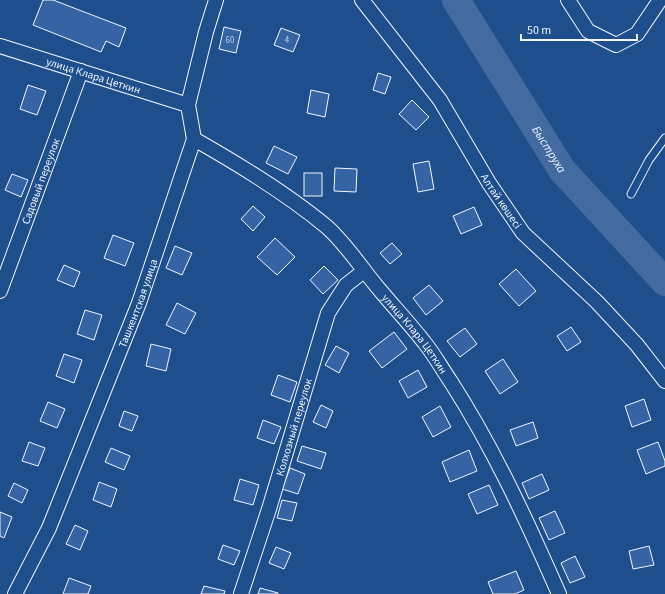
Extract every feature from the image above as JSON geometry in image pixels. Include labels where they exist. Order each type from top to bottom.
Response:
[{"type":"street","name":"Ташкентская улица","points":[[15,594],[49,528],[138,303],[194,139],[188,105],[206,32],[216,0]]},
{"type":"street","name":"Алтай көшесі","points":[[362,0],[440,100],[489,183],[523,233],[597,302],[637,345],[665,381]]},
{"type":"street","points":[[568,0],[588,31],[616,46],[637,34],[660,0]]},
{"type":"street","name":"улица Клара Цеткин","points":[[0,46],[188,105]]},
{"type":"street","name":"Садовый переулок","points":[[0,291],[81,71]]},
{"type":"street","name":"улица Клара Цеткин","points":[[194,139],[234,161],[288,198],[327,228],[345,246],[364,271],[425,342],[469,410],[525,518],[559,594]]},
{"type":"street","name":"Колхозный переулок","points":[[241,594],[269,509],[328,313],[346,285],[364,271]]},
{"type":"lane","points":[[631,194],[649,160],[665,138]]},
{"type":"building","points":[[43,0],[53,0],[126,28],[119,47],[106,41],[101,52],[33,25]]},
{"type":"building","points":[[224,27],[241,31],[236,53],[219,49]]},
{"type":"building","points":[[281,28],[300,35],[293,52],[274,45]]},
{"type":"building","points":[[378,73],[391,77],[385,94],[373,90]]},
{"type":"building","points":[[28,85],[46,91],[37,115],[20,109]]},
{"type":"building","points":[[311,90],[329,94],[325,117],[307,113]]},
{"type":"building","points":[[412,100],[429,117],[416,130],[399,114]]},
{"type":"building","points":[[274,146],[297,157],[288,174],[266,163]]},
{"type":"building","points":[[429,161],[434,189],[418,192],[413,164]]},
{"type":"building","points":[[335,168],[357,169],[356,192],[334,191]]},
{"type":"building","points":[[304,173],[322,173],[322,196],[304,196]]},
{"type":"building","points":[[12,174],[28,180],[21,197],[5,190]]},
{"type":"building","points":[[253,206],[265,217],[253,231],[241,219]]},
{"type":"building","points":[[474,207],[482,225],[461,234],[453,216]]},
{"type":"building","points":[[113,235],[134,243],[125,266],[104,258]]},
{"type":"building","points":[[275,238],[295,257],[277,275],[257,257]]},
{"type":"building","points":[[392,243],[402,254],[390,264],[380,253]]},
{"type":"building","points":[[175,246],[192,253],[182,275],[166,268]]},
{"type":"building","points":[[64,265],[80,272],[74,287],[57,280]]},
{"type":"building","points":[[324,266],[338,280],[323,294],[310,280]]},
{"type":"building","points":[[516,269],[536,291],[519,306],[499,284]]},
{"type":"building","points":[[429,285],[443,301],[426,315],[413,298]]},
{"type":"building","points":[[177,303],[196,313],[185,334],[166,325]]},
{"type":"building","points":[[85,310],[102,315],[94,340],[77,334]]},
{"type":"building","points":[[571,327],[581,342],[567,351],[557,336]]},
{"type":"building","points":[[465,328],[477,344],[460,357],[447,341]]},
{"type":"building","points":[[394,332],[407,349],[382,368],[369,351]]},
{"type":"building","points":[[151,344],[171,349],[166,371],[146,366]]},
{"type":"building","points":[[336,346],[349,353],[339,373],[325,365]]},
{"type":"building","points":[[64,354],[82,360],[74,383],[56,376]]},
{"type":"building","points":[[503,359],[518,382],[500,394],[485,371]]},
{"type":"building","points":[[418,370],[427,387],[408,398],[399,381]]},
{"type":"building","points":[[278,375],[297,382],[290,402],[271,395]]},
{"type":"building","points":[[644,399],[651,420],[632,427],[625,406]]},
{"type":"building","points":[[48,402],[65,409],[57,428],[40,421]]},
{"type":"building","points":[[321,405],[333,411],[326,428],[313,422]]},
{"type":"building","points":[[440,406],[451,427],[433,437],[422,417]]},
{"type":"building","points":[[124,411],[138,416],[132,431],[119,426]]},
{"type":"building","points":[[263,420],[281,427],[274,444],[257,438]]},
{"type":"building","points":[[533,422],[538,438],[516,446],[510,430]]},
{"type":"building","points":[[29,442],[45,448],[38,466],[22,461]]},
{"type":"building","points":[[658,442],[665,461],[665,466],[646,474],[637,450]]},
{"type":"building","points":[[302,446],[326,453],[321,469],[297,461]]},
{"type":"building","points":[[111,448],[130,456],[124,470],[105,462]]},
{"type":"building","points":[[469,450],[477,471],[450,482],[442,462]]},
{"type":"building","points":[[290,468],[305,474],[298,494],[282,489]]},
{"type":"building","points":[[542,474],[549,490],[529,499],[522,483]]},
{"type":"building","points":[[240,479],[259,485],[253,505],[234,500]]},
{"type":"building","points":[[99,482],[117,489],[111,507],[93,500]]},
{"type":"building","points":[[14,483],[28,490],[22,503],[8,496]]},
{"type":"building","points":[[489,485],[498,505],[477,514],[468,494]]},
{"type":"building","points":[[282,500],[297,503],[292,521],[277,518]]},
{"type":"building","points":[[555,511],[565,533],[549,540],[539,518]]},
{"type":"building","points":[[0,512],[12,517],[4,538],[0,536]]},
{"type":"building","points":[[75,525],[88,531],[80,550],[66,544]]},
{"type":"building","points":[[223,545],[240,551],[234,565],[218,559]]},
{"type":"building","points":[[649,546],[654,565],[633,569],[629,551]]},
{"type":"building","points":[[276,547],[291,553],[284,569],[269,563]]},
{"type":"building","points":[[575,556],[585,577],[570,583],[561,563]]},
{"type":"building","points":[[516,571],[524,590],[515,594],[493,594],[488,582]]},
{"type":"building","points":[[69,578],[91,586],[88,594],[63,594]]},
{"type":"building","points":[[204,586],[225,591],[224,594],[201,594]]},
{"type":"building","points":[[260,588],[278,593],[278,594],[258,594]]},
{"type":"waterway","name":"Быструха","points":[[456,0],[562,170],[665,282]]}]
